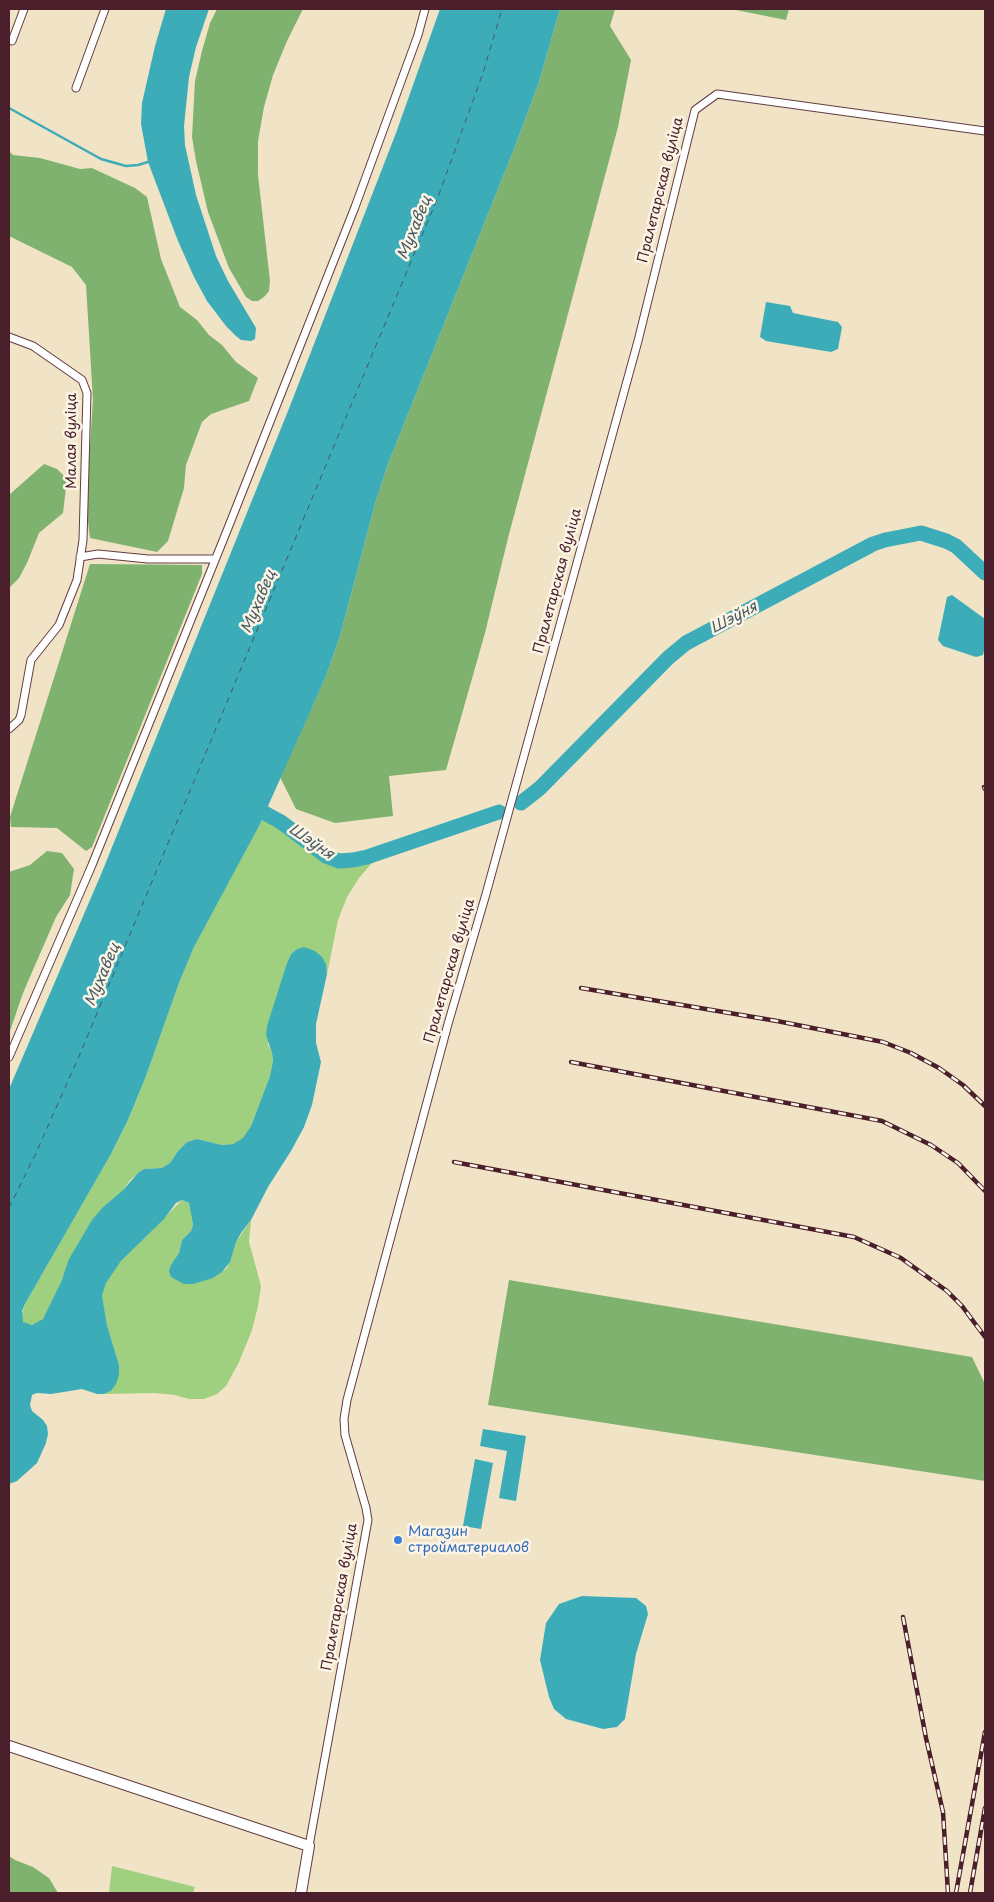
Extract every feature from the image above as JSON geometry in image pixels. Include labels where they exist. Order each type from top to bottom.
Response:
[{"type":"main road","points":[[9,1746],[308,1846]]},
{"type":"main road","name":"Пралетарская вуліца","points":[[301,1893],[308,1846]]},
{"type":"street","points":[[12,41],[24,9]]},
{"type":"street","points":[[76,88],[105,9]]},
{"type":"street","points":[[9,1057],[92,865],[356,207],[418,36],[425,9]]},
{"type":"street","name":"Пралетарская вуліца","points":[[308,1846],[368,1520],[345,1435],[344,1419],[347,1400],[448,1024],[486,894],[638,341],[695,110],[717,94],[985,131]]},
{"type":"street","name":"Малая вуліца","points":[[9,337],[33,346],[82,380],[86,393],[83,540],[77,580],[59,625],[32,660],[21,715],[19,720],[9,728]]},
{"type":"street","points":[[80,557],[98,554],[148,559],[215,559]]},
{"type":"green space","points":[[217,9],[303,9],[273,75],[264,107],[258,141],[258,175],[270,281],[269,291],[258,301],[252,301],[246,297],[229,268],[208,212],[192,137],[195,81],[210,23]]},
{"type":"green space","points":[[560,9],[615,9],[610,26],[631,60],[618,127],[508,538],[485,633],[446,770],[389,776],[393,816],[335,823],[296,809],[280,777],[326,676],[340,636],[375,504],[388,464],[516,144],[539,82]]},
{"type":"green space","points":[[731,9],[789,9],[786,20]]},
{"type":"green space","points":[[9,151],[13,155],[40,158],[80,169],[92,168],[135,188],[147,197],[161,259],[180,307],[197,320],[236,362],[258,378],[249,401],[211,414],[202,422],[186,465],[184,488],[168,541],[157,552],[90,538],[86,506],[93,400],[86,285],[72,267],[9,236]]},
{"type":"green space","points":[[44,464],[57,469],[67,479],[63,513],[39,533],[19,578],[9,588],[9,495]]},
{"type":"green space","points":[[90,564],[202,565],[202,574],[92,847],[86,851],[57,828],[11,827],[10,817]]},
{"type":"green space","points":[[265,813],[281,822],[326,856],[339,861],[353,860],[388,850],[371,864],[347,897],[338,920],[327,974],[326,964],[297,949],[291,954],[287,963],[268,1044],[273,1062],[270,1076],[251,1126],[243,1139],[233,1144],[222,1145],[197,1139],[187,1142],[170,1163],[163,1168],[144,1169],[130,1180],[123,1190],[103,1207],[65,1271],[53,1302],[43,1319],[36,1324],[27,1325],[21,1317],[25,1304],[111,1154],[128,1120],[194,947]]},
{"type":"green space","points":[[47,851],[62,853],[74,869],[70,895],[56,917],[23,993],[9,1034],[9,872],[30,865]]},
{"type":"green space","points":[[182,1200],[189,1203],[193,1225],[191,1231],[182,1240],[176,1259],[213,1278],[227,1268],[236,1242],[251,1220],[249,1242],[261,1286],[252,1330],[239,1362],[226,1386],[217,1394],[204,1399],[189,1399],[175,1395],[154,1393],[104,1394],[111,1391],[119,1365],[107,1325],[102,1295],[103,1288],[121,1261]]},
{"type":"green space","points":[[509,1280],[972,1357],[985,1384],[985,1481],[488,1405]]},
{"type":"green space","points":[[9,1856],[33,1867],[49,1878],[58,1893],[9,1893]]},
{"type":"green space","points":[[112,1866],[195,1887],[193,1893],[109,1893]]},
{"type":"water","points":[[166,9],[209,9],[196,47],[189,77],[184,126],[185,145],[196,195],[216,256],[228,281],[256,328],[255,339],[251,341],[241,340],[236,336],[207,301],[178,241],[148,162],[141,124],[142,103],[155,46]]},
{"type":"water","name":"Мухавец","points":[[440,9],[560,9],[539,82],[516,144],[388,464],[375,504],[340,636],[326,676],[260,824],[194,947],[128,1120],[111,1154],[25,1304],[22,1311],[23,1322],[32,1325],[43,1319],[61,1282],[69,1259],[92,1220],[138,1173],[144,1169],[162,1168],[170,1163],[187,1142],[197,1139],[222,1145],[233,1144],[243,1138],[251,1126],[270,1076],[273,1061],[266,1035],[267,1026],[287,963],[291,954],[297,949],[304,947],[315,951],[322,957],[326,964],[327,974],[316,1024],[316,1043],[321,1062],[312,1105],[304,1127],[268,1187],[251,1220],[241,1233],[230,1262],[222,1272],[213,1278],[193,1284],[184,1284],[171,1277],[169,1271],[171,1265],[179,1253],[182,1240],[191,1231],[193,1225],[189,1203],[182,1200],[176,1203],[164,1219],[121,1261],[106,1283],[102,1295],[107,1325],[119,1365],[119,1375],[116,1384],[111,1391],[104,1394],[97,1394],[82,1389],[32,1395],[30,1405],[32,1411],[47,1426],[46,1443],[37,1463],[17,1481],[9,1484],[9,1089],[102,872],[288,411],[396,133]]},
{"type":"water","points":[[766,302],[790,306],[793,313],[838,322],[842,327],[838,349],[831,352],[766,341],[760,337]]},
{"type":"water","points":[[952,595],[985,619],[983,655],[976,657],[943,646],[938,640],[947,597]]},
{"type":"water","points":[[483,1429],[526,1436],[516,1501],[499,1498],[507,1451],[480,1446]]},
{"type":"water","points":[[475,1459],[493,1463],[481,1529],[463,1526]]},
{"type":"water","points":[[582,1596],[636,1598],[646,1606],[648,1614],[636,1654],[625,1719],[617,1727],[603,1729],[566,1719],[554,1709],[549,1697],[540,1660],[546,1623],[559,1604]]},
{"type":"waterway","points":[[9,108],[101,159],[126,166],[148,162]]},
{"type":"waterway","name":"Шэўня","points":[[521,803],[540,788],[668,658],[686,643],[873,544],[921,533],[956,546],[985,573]]},
{"type":"waterway","name":"Шэўня","points":[[248,804],[281,822],[326,856],[339,861],[367,857],[499,812]]},
{"type":"ferry route","points":[[9,1208],[80,1054],[438,197],[483,73],[502,9]]},
{"type":"railway","points":[[581,988],[777,1021],[883,1042],[911,1053],[939,1068],[963,1085],[985,1106]]},
{"type":"railway","points":[[571,1062],[882,1121],[931,1145],[958,1163],[985,1191]]},
{"type":"railway","points":[[454,1162],[854,1237],[901,1258],[947,1291],[962,1306],[985,1337]]},
{"type":"railway","points":[[903,1617],[926,1738],[943,1812],[948,1893]]},
{"type":"railway","points":[[956,1893],[985,1732]]},
{"type":"railway","points":[[970,1893],[985,1808]]},
{"type":"place","name":"Магазин стройматериалов","points":[[398,1540]]}]
